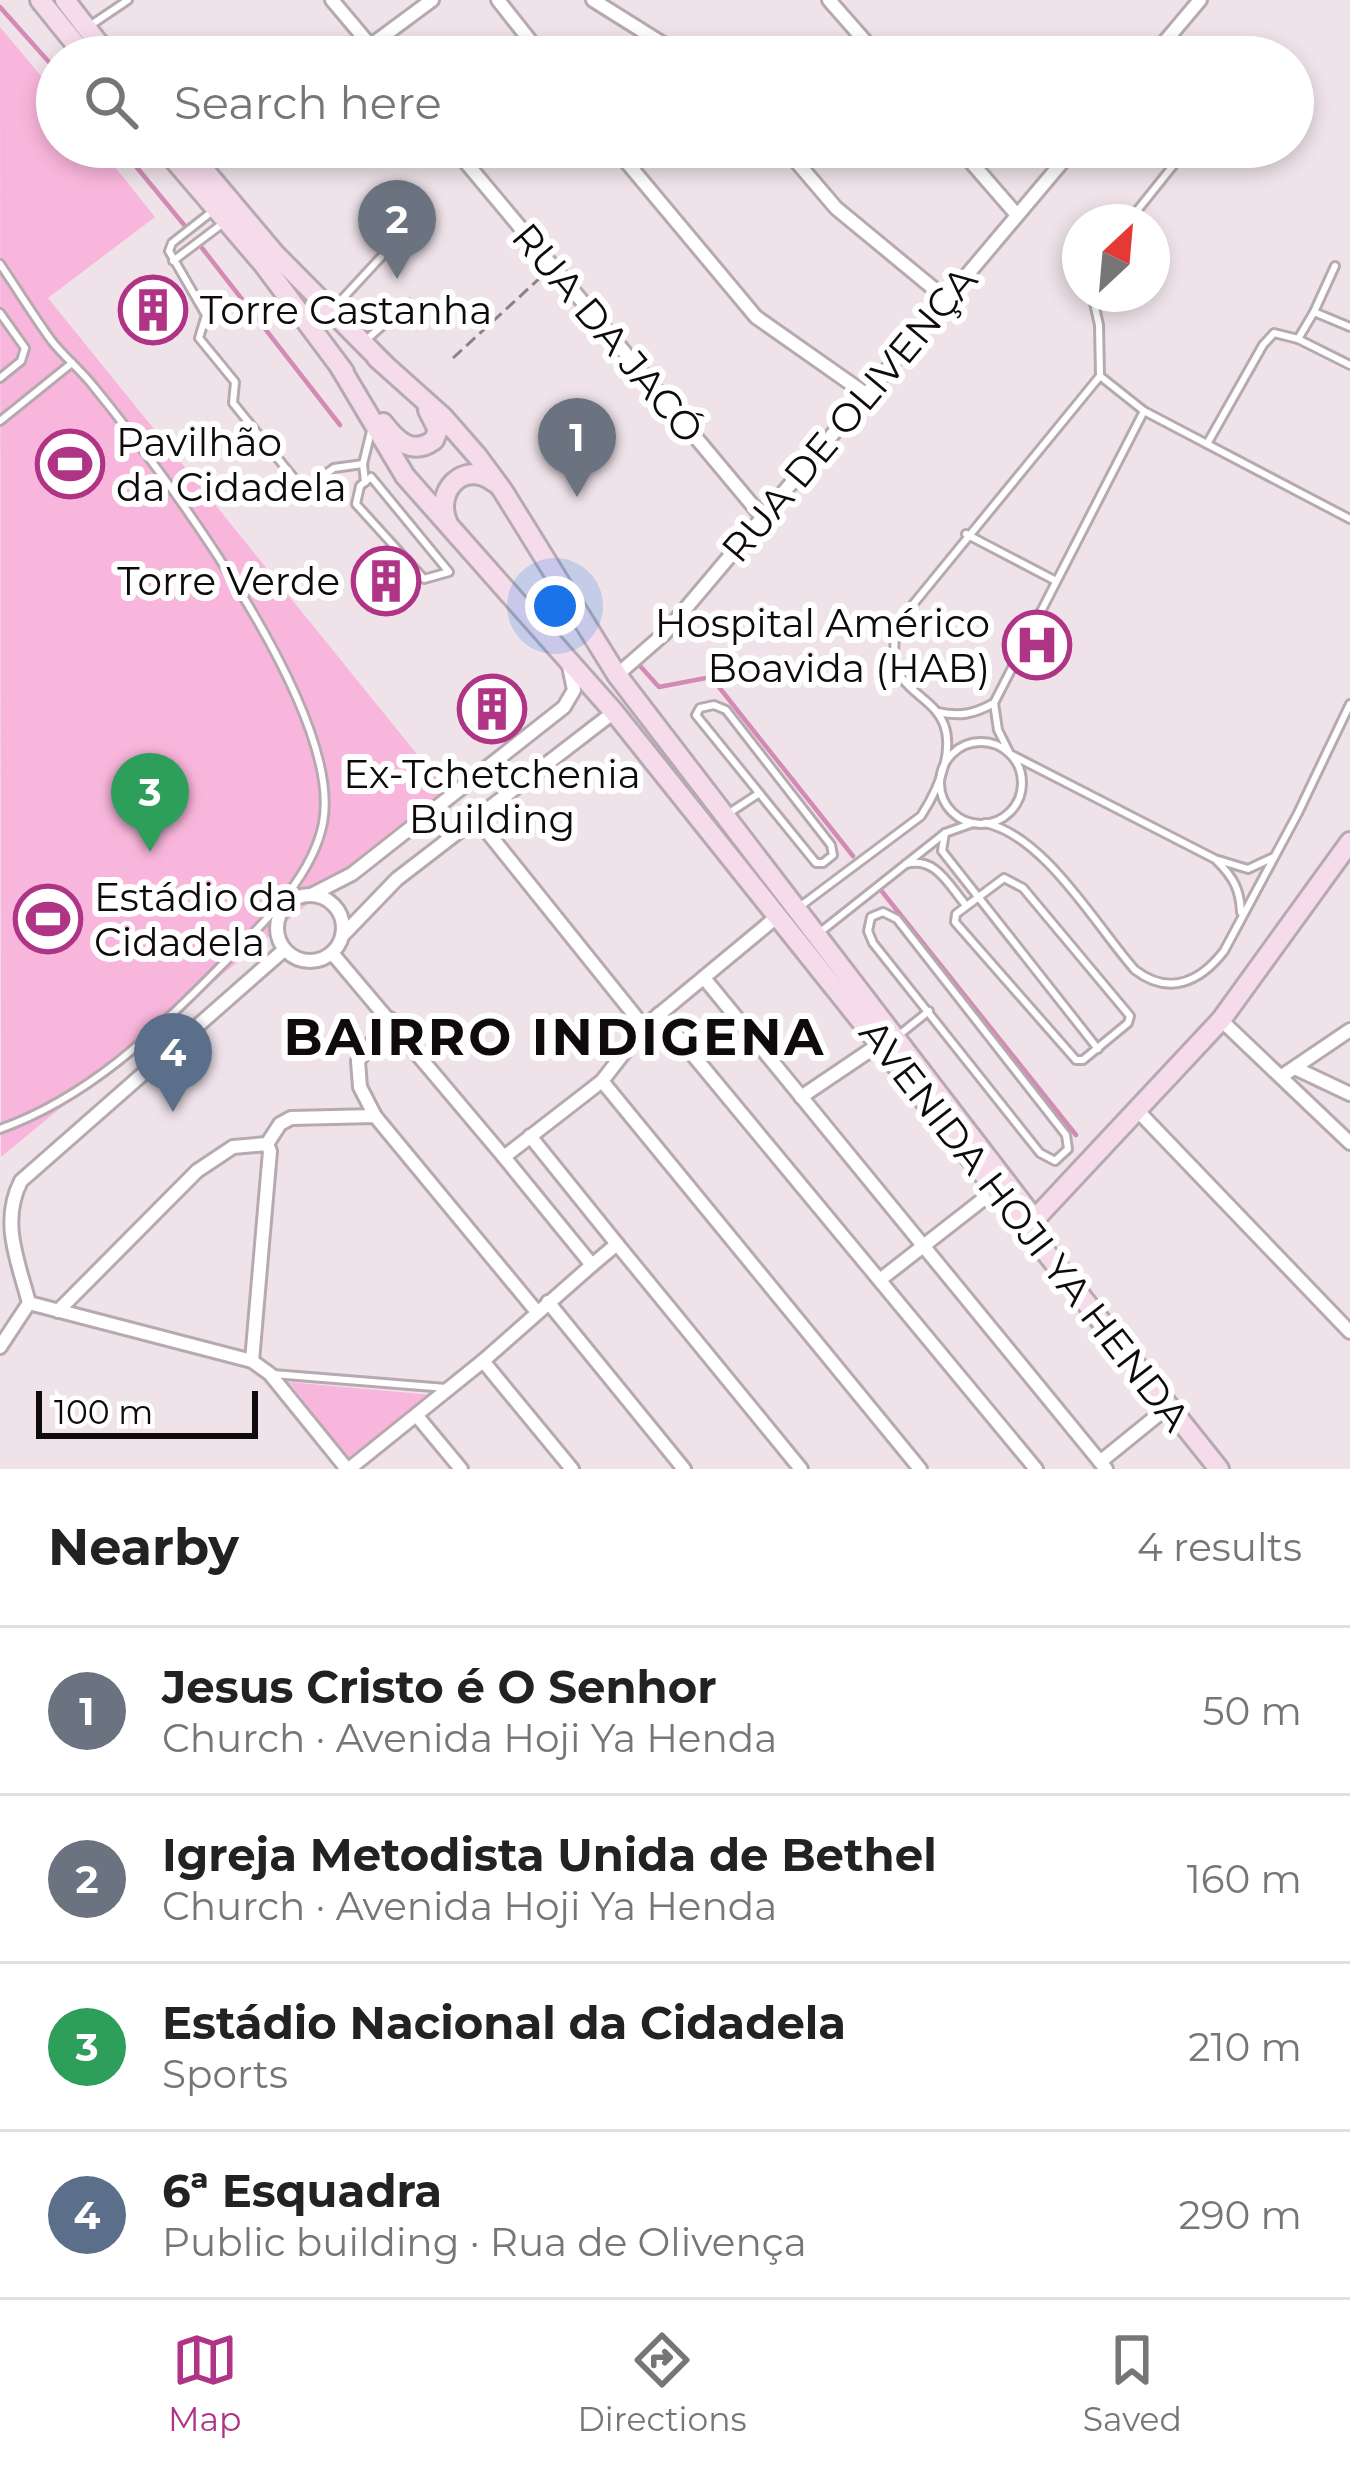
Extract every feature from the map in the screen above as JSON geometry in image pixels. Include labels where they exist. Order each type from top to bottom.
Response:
[{"type":"main road","points":[[40,0],[69,36]]},
{"type":"main road","points":[[65,0],[92,36]]},
{"type":"main road","points":[[181,168],[395,437],[414,448],[429,445],[436,436],[437,422],[275,254],[202,168]]},
{"type":"main road","name":"AVENIDA HOJI YA HENDA","points":[[370,350],[454,429],[503,491],[616,674],[726,814],[788,912],[816,935],[995,1190],[1219,1469]]},
{"type":"main road","name":"AVENIDA HOJI YA HENDA","points":[[340,367],[405,476],[561,648],[788,912],[1232,1469]]},
{"type":"main road","points":[[450,529],[443,500],[449,485],[459,477],[478,473],[503,491]]},
{"type":"main road","points":[[1034,1220],[1221,1020],[1350,842]]},
{"type":"street","points":[[332,0],[362,36]]},
{"type":"street","points":[[392,36],[432,0]]},
{"type":"street","points":[[498,0],[526,36]]},
{"type":"street","points":[[593,0],[650,36]]},
{"type":"street","points":[[829,0],[861,36]]},
{"type":"street","points":[[1170,36],[1200,0]]},
{"type":"street","name":"RUA DA JACÓ","points":[[470,168],[764,519]]},
{"type":"street","points":[[631,168],[755,317],[867,395]]},
{"type":"street","points":[[802,168],[836,208],[945,298]]},
{"type":"street","points":[[976,168],[1017,215]]},
{"type":"street","name":"RUA DE OLIVENÇA","points":[[616,674],[665,633],[1057,168]]},
{"type":"street","points":[[561,648],[574,680],[571,699],[564,707],[352,874],[294,898],[278,917],[277,935],[284,950],[303,961],[332,953],[376,897],[614,712]]},
{"type":"street","points":[[477,819],[644,1027]]},
{"type":"street","points":[[313,894],[338,910],[342,935]]},
{"type":"street","points":[[505,1157],[602,1081],[659,1014],[788,912]]},
{"type":"street","points":[[0,1347],[29,1304],[8,1225],[10,1202],[22,1181],[284,950]]},
{"type":"street","points":[[332,953],[592,1265]]},
{"type":"street","points":[[704,978],[1103,1466],[1169,1406]]},
{"type":"street","points":[[659,1014],[1036,1469]]},
{"type":"street","points":[[389,1018],[358,1061],[360,1087],[375,1116],[684,1469]]},
{"type":"street","points":[[1221,1020],[1289,1072],[1350,1143]]},
{"type":"street","points":[[1289,1072],[1350,1030]]},
{"type":"street","points":[[801,1097],[889,1040]]},
{"type":"street","points":[[1289,1072],[1350,1094]]},
{"type":"street","points":[[602,1081],[920,1469]]},
{"type":"street","points":[[1136,1109],[1350,1332]]},
{"type":"street","points":[[267,1144],[284,1119],[375,1116]]},
{"type":"street","points":[[530,1136],[801,1469]]},
{"type":"street","points":[[58,1311],[196,1171],[233,1147],[267,1144]]},
{"type":"street","points":[[252,1361],[267,1144]]},
{"type":"street","points":[[881,1279],[995,1190]]},
{"type":"street","points":[[29,1304],[252,1361],[270,1374],[348,1469],[417,1416],[617,1244]]},
{"type":"street","points":[[483,1360],[572,1469]]},
{"type":"street","points":[[417,1416],[460,1469]]},
{"type":"lane","points":[[86,28],[128,0]]},
{"type":"lane","points":[[1142,204],[1171,168]]},
{"type":"lane","points":[[222,214],[172,243],[169,251],[206,315],[199,338],[236,382],[233,404],[290,478],[313,483],[334,468],[362,464]]},
{"type":"lane","points":[[172,261],[222,214]]},
{"type":"lane","points":[[331,311],[382,256]]},
{"type":"lane","points":[[0,264],[54,344],[93,384],[220,559],[296,688],[323,779],[325,818],[316,845],[290,889],[175,1012],[93,1082],[44,1114],[0,1130]]},
{"type":"lane","points":[[1298,339],[1335,266]]},
{"type":"lane","points":[[370,350],[408,303]]},
{"type":"lane","points":[[788,912],[921,816],[932,800],[948,751],[946,730],[938,712],[899,676],[893,648],[897,624],[966,534],[1100,376],[1096,312]]},
{"type":"lane","points":[[1314,312],[1350,327]]},
{"type":"lane","points":[[0,313],[25,348],[21,361],[0,378]]},
{"type":"lane","points":[[1207,444],[1274,333],[1298,339],[1350,365]]},
{"type":"lane","points":[[0,421],[72,363]]},
{"type":"lane","points":[[1100,376],[1144,411],[1350,519]]},
{"type":"lane","points":[[985,824],[1008,813],[1022,789],[1021,773],[998,730],[994,703],[1144,411]]},
{"type":"lane","points":[[365,482],[371,477],[449,572],[424,579],[356,504],[365,482],[362,464],[373,426]]},
{"type":"lane","points":[[966,534],[1056,581]]},
{"type":"lane","points":[[938,712],[974,713],[994,703]]},
{"type":"lane","points":[[1274,857],[1248,869],[1215,860],[984,742],[969,743],[948,757],[940,774],[944,801],[961,818],[1003,827],[1023,839],[1136,970],[1149,981],[1169,986],[1193,980],[1211,968],[1274,857],[1350,704]]},
{"type":"lane","points":[[714,705],[726,710],[831,845],[833,855],[816,863],[758,794],[696,710],[714,705]]},
{"type":"lane","points":[[726,814],[758,794]]},
{"type":"lane","points":[[816,935],[945,832],[974,823]]},
{"type":"lane","points":[[945,832],[942,851],[1098,1049]]},
{"type":"lane","points":[[902,865],[920,860],[932,865],[965,904]]},
{"type":"lane","points":[[1215,860],[1232,876],[1240,893],[1241,916]]},
{"type":"lane","points":[[1004,878],[1023,888],[1130,1016],[1128,1023],[1098,1049],[1076,1060],[956,922],[965,904],[1004,878]]},
{"type":"lane","points":[[883,912],[897,920],[1066,1136],[1068,1149],[1055,1162],[1040,1153],[929,1011],[873,943],[868,932],[871,916],[883,912]]},
{"type":"lane","points":[[889,1040],[929,1011]]},
{"type":"lane","points":[[270,1374],[450,1388]]},
{"type":"path","points":[[453,358],[551,267]]},
{"type":"shaded area","points":[[0,27],[36,70],[36,168],[116,168],[155,217],[48,298],[446,790],[1,1157]]},
{"type":"shaded area","points":[[289,1382],[433,1395],[348,1458]]},
{"type":"waterway","points":[[0,7],[36,47]]},
{"type":"waterway","points":[[137,168],[185,226]]},
{"type":"waterway","points":[[202,248],[340,425]]},
{"type":"waterway","points":[[641,667],[659,687],[711,677],[853,856]]},
{"type":"waterway","points":[[880,889],[1076,1135]]},
{"type":"place","name":"Igreja Metodista Unida de Bethel","points":[[397,279]]},
{"type":"place","name":"Torre Castanha","points":[[153,310]]},
{"type":"place","name":"Pavilhão da Cidadela","points":[[70,464]]},
{"type":"place","name":"Jesus Cristo é O Senhor","points":[[577,497]]},
{"type":"place","name":"Torre Verde","points":[[386,581]]},
{"type":"place","name":"Hospital Américo Boavida (HAB)","points":[[1037,645]]},
{"type":"place","name":"Ex-Tchetchenia Building","points":[[492,709]]},
{"type":"place","name":"Estádio Nacional da Cidadela","points":[[150,852]]},
{"type":"place","name":"Estádio da Cidadela","points":[[48,919]]},
{"type":"place","name":"6ª Esquadra","points":[[173,1112]]},
{"type":"district","name":"BAIRRO INDIGENA","points":[[555,1037]]}]
